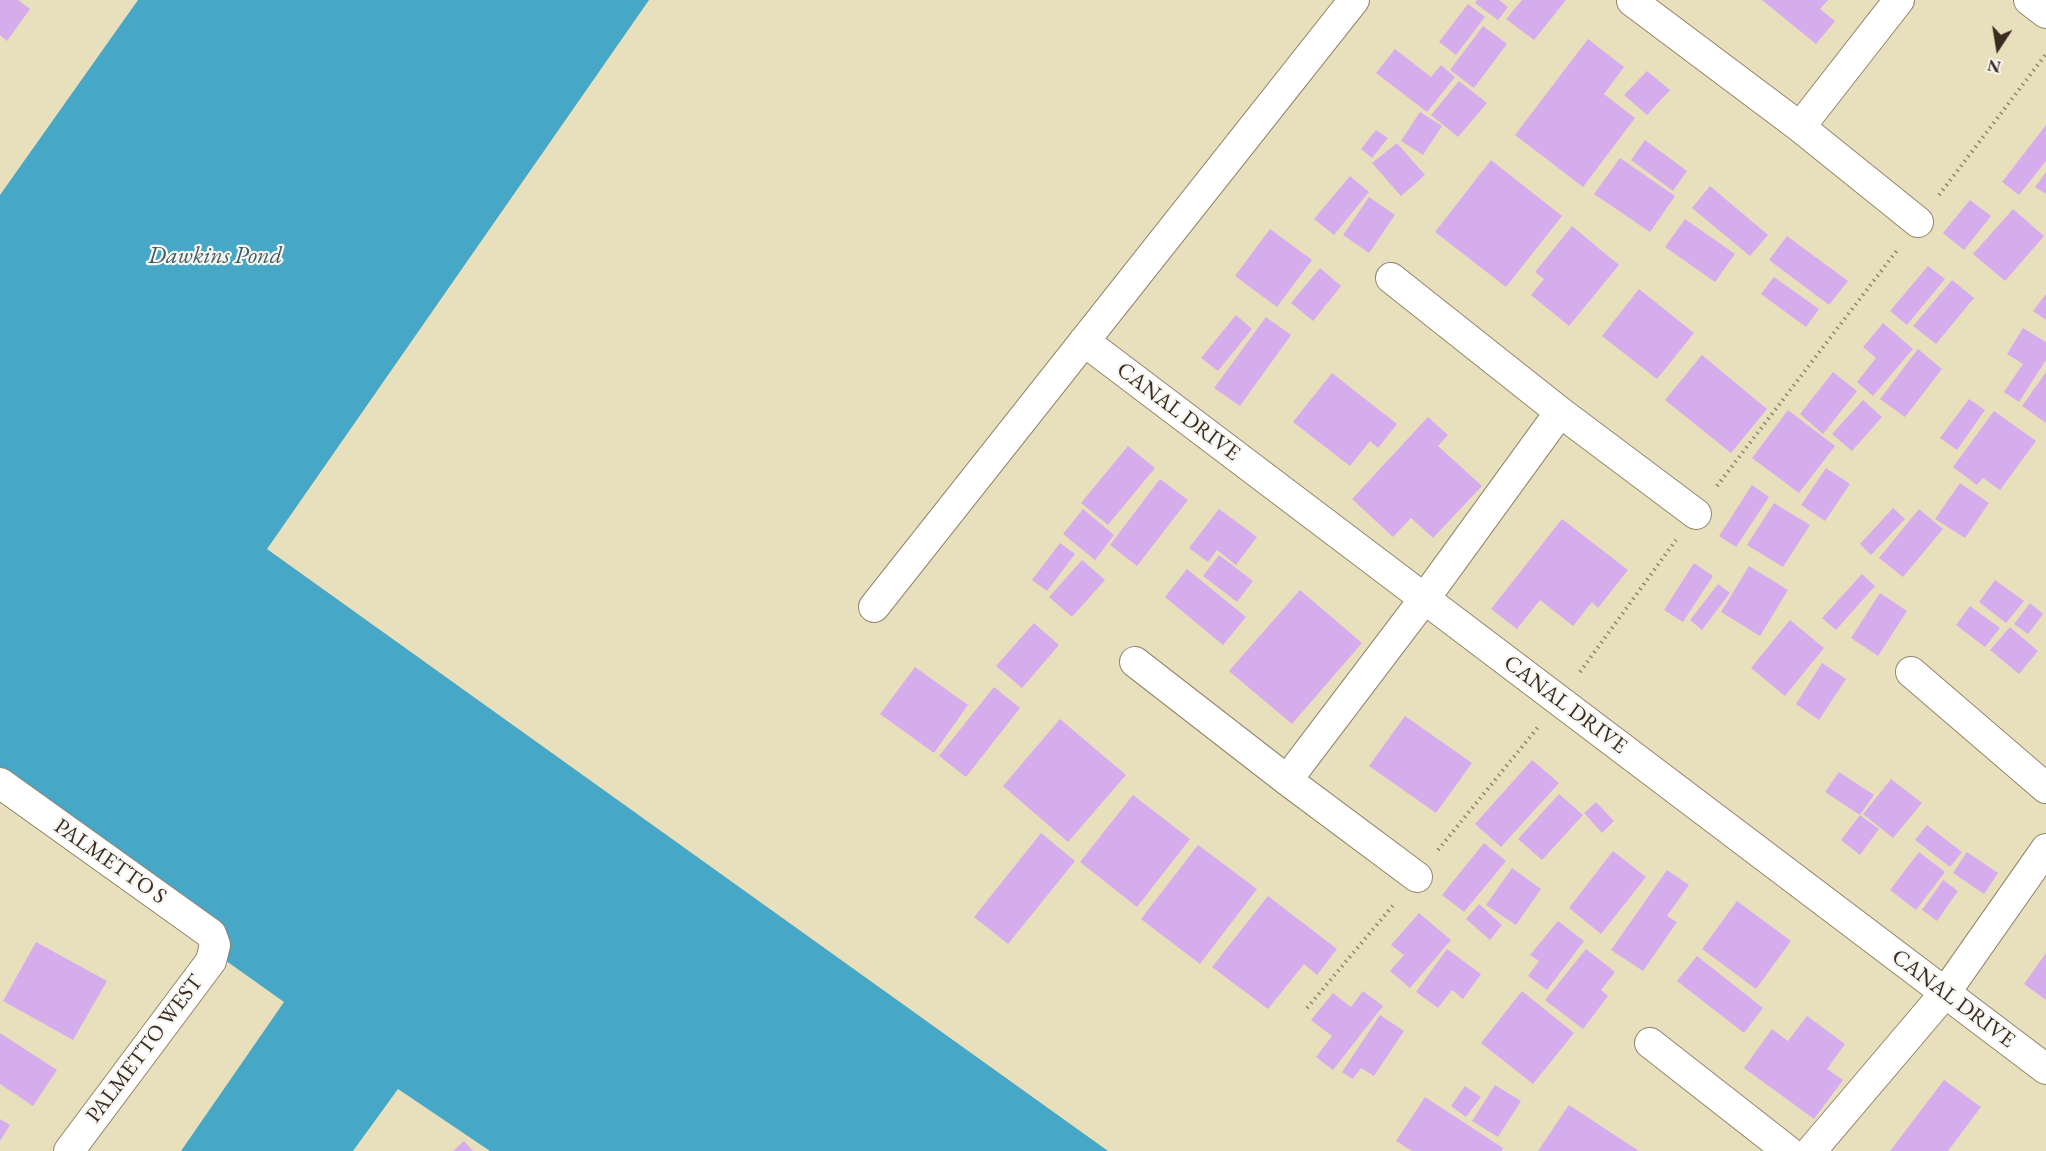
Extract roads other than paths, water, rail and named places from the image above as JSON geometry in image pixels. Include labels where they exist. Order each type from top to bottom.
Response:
[{"type":"street","points":[[874,606],[1354,0]]},
{"type":"street","points":[[1800,127],[1899,0]]},
{"type":"street","points":[[2029,0],[2046,13]]},
{"type":"street","points":[[1632,1],[1800,127],[1918,222]]},
{"type":"street","points":[[1391,278],[1560,412],[1696,514]]},
{"type":"street","name":"CANAL DRIVE","points":[[1084,341],[2046,1070]]},
{"type":"street","points":[[1287,780],[1425,598],[1560,412]]},
{"type":"street","points":[[1134,662],[1417,877]]},
{"type":"street","points":[[1911,672],[2046,788]]},
{"type":"street","name":"PALMETTO S","points":[[0,783],[212,934],[215,945]]},
{"type":"street","points":[[1811,1151],[1945,993],[2046,849]]},
{"type":"street","name":"PALMETTO WEST","points":[[69,1151],[211,961],[215,945]]},
{"type":"street","points":[[1650,1042],[1788,1151]]},
{"type":"water","name":"Dawkins Pond","points":[[138,0],[649,0],[267,549],[1108,1151],[490,1151],[398,1089],[353,1151],[181,1151],[284,1002],[0,800],[0,195]]}]
